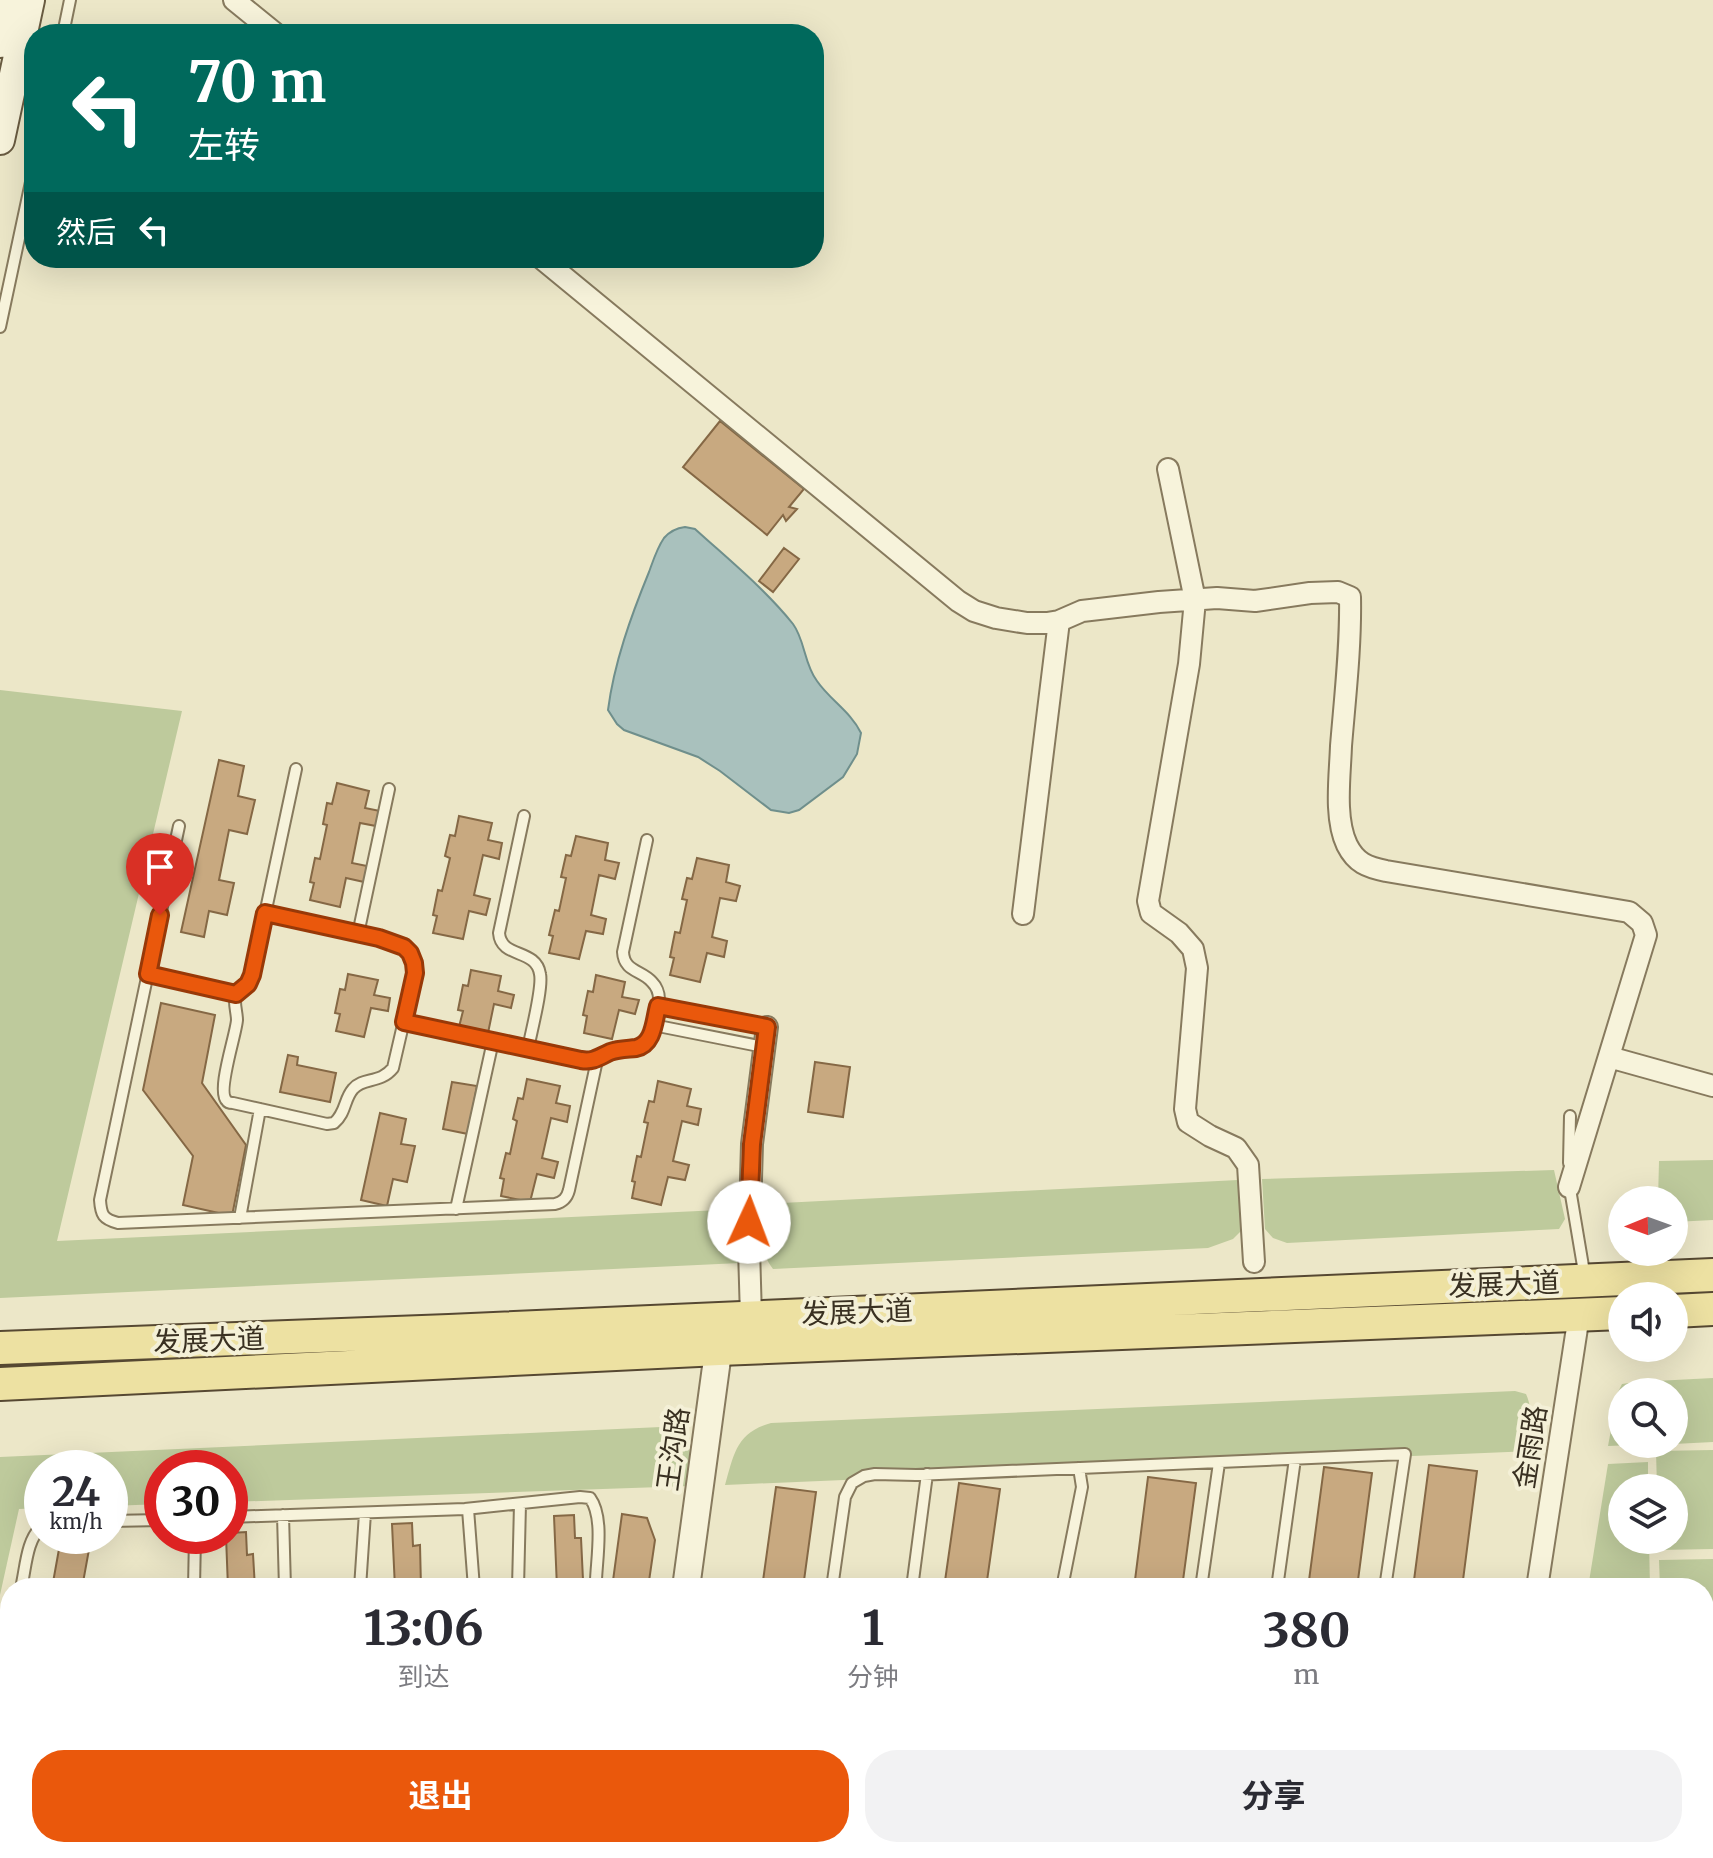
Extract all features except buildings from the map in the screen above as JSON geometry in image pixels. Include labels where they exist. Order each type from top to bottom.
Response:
[{"type":"main road","points":[[0,43],[9,0]]},
{"type":"main road","points":[[25,24],[30,0]]},
{"type":"main road","points":[[0,140],[24,28]]},
{"type":"main road","name":"发展大道","points":[[0,1348],[464,1331],[731,1328],[1582,1298],[1713,1275]]},
{"type":"main road","name":"发展大道","points":[[0,1384],[731,1328],[1582,1298],[1608,1308]]},
{"type":"main road","points":[[1688,1310],[1713,1309]]},
{"type":"street","points":[[234,0],[264,24]]},
{"type":"street","points":[[553,268],[974,611],[996,618],[1037,623],[1059,621],[1082,611],[1217,598],[1255,601],[1338,592],[1350,597],[1339,787],[1341,831],[1358,860],[1367,867],[1629,912],[1642,923],[1646,935],[1569,1187]]},
{"type":"street","points":[[1168,469],[1195,600],[1189,664],[1148,901],[1151,913],[1179,933],[1193,949],[1197,968],[1185,1109],[1188,1122],[1236,1148],[1248,1165],[1254,1262]]},
{"type":"street","points":[[1023,914],[1059,621]]},
{"type":"street","points":[[731,1328],[749,1249],[752,1144],[765,1037]]},
{"type":"street","points":[[1609,1057],[1713,1086]]},
{"type":"street","name":"金雨路","points":[[1539,1578],[1582,1298]]},
{"type":"street","name":"王沟路","points":[[688,1578],[731,1328]]},
{"type":"lane","points":[[65,24],[70,0]]},
{"type":"lane","points":[[0,327],[24,215]]},
{"type":"lane","points":[[265,913],[395,943],[410,953],[414,963],[415,973],[393,1068],[388,1075],[352,1089],[344,1111],[334,1123],[233,1103],[224,1098],[223,1087],[237,1021],[235,998],[252,975],[265,913],[296,769]]},
{"type":"lane","points":[[358,934],[389,789]]},
{"type":"lane","points":[[524,816],[499,933],[506,949],[529,956],[540,974],[528,1049]]},
{"type":"lane","points":[[179,826],[100,1200],[101,1213],[107,1220],[118,1223],[562,1202],[569,1190],[597,1060]]},
{"type":"lane","points":[[404,1022],[581,1060],[597,1060],[612,1051],[642,1046],[648,1042],[658,1006],[658,991],[647,977],[634,971],[623,959],[647,840]]},
{"type":"lane","points":[[148,974],[236,994]]},
{"type":"lane","points":[[658,1006],[765,1037]]},
{"type":"lane","points":[[653,1025],[765,1037]]},
{"type":"lane","points":[[456,1209],[493,1041]]},
{"type":"lane","points":[[240,1218],[260,1109]]},
{"type":"lane","points":[[1570,1116],[1569,1187],[1582,1298]]},
{"type":"lane","points":[[833,1578],[845,1497],[852,1483],[864,1476],[1405,1454],[1386,1578]]},
{"type":"lane","points":[[1278,1578],[1295,1459]]},
{"type":"lane","points":[[1202,1578],[1219,1463]]},
{"type":"lane","points":[[1064,1578],[1082,1487],[1079,1468]]},
{"type":"lane","points":[[913,1578],[927,1474]]},
{"type":"lane","points":[[248,1516],[468,1509],[590,1498],[597,1508],[596,1578]]},
{"type":"lane","points":[[518,1578],[520,1504]]},
{"type":"lane","points":[[468,1509],[473,1578]]},
{"type":"lane","points":[[361,1578],[365,1513]]},
{"type":"lane","points":[[283,1515],[285,1578]]},
{"type":"lane","points":[[23,1578],[29,1554]]},
{"type":"lane","points":[[194,1578],[195,1554]]},
{"type":"green space","points":[[0,690],[182,711],[57,1241],[741,1209],[740,1263],[0,1298]]},
{"type":"green space","points":[[1713,1160],[1713,1220],[1688,1221],[1688,1186],[1658,1186],[1659,1161]]},
{"type":"green space","points":[[1554,1170],[1565,1219],[1559,1229],[1287,1243],[1273,1238],[1265,1229],[1262,1179]]},
{"type":"green space","points":[[1238,1180],[1241,1231],[1233,1239],[1208,1248],[773,1269],[761,1238],[761,1204]]},
{"type":"green space","points":[[1713,1378],[1713,1442],[1688,1443],[1688,1379]]},
{"type":"green space","points":[[1515,1391],[1526,1394],[1529,1401],[1530,1451],[725,1485],[734,1454],[743,1439],[759,1427],[771,1423]]},
{"type":"green space","points":[[661,1427],[678,1432],[684,1439],[692,1465],[690,1486],[248,1501],[248,1450],[154,1450]]},
{"type":"green space","points":[[144,1450],[144,1505],[128,1505],[128,1451]]},
{"type":"green space","points":[[1688,1450],[1713,1450],[1713,1549],[1688,1549],[1688,1474],[1657,1474],[1656,1458],[1688,1458]]},
{"type":"green space","points":[[24,1456],[24,1509],[19,1509],[4,1578],[0,1578],[0,1457]]},
{"type":"green space","points":[[1648,1462],[1648,1474],[1608,1474],[1608,1554],[1649,1554],[1650,1578],[1590,1578],[1608,1464]]},
{"type":"green space","points":[[1713,1559],[1713,1578],[1660,1578],[1659,1560]]},
{"type":"water","points":[[685,527],[695,529],[782,611],[797,630],[817,681],[861,733],[857,754],[843,777],[799,810],[789,813],[771,810],[698,757],[624,730],[608,710],[624,640],[655,555],[666,536]]},
{"type":"route","points":[[160,915],[148,974],[236,994],[248,984],[252,975],[265,913],[379,938],[404,947],[410,953],[415,973],[404,1022],[581,1060],[597,1060],[612,1051],[642,1046],[648,1042],[658,1006],[767,1027],[752,1144],[749,1222]]}]
